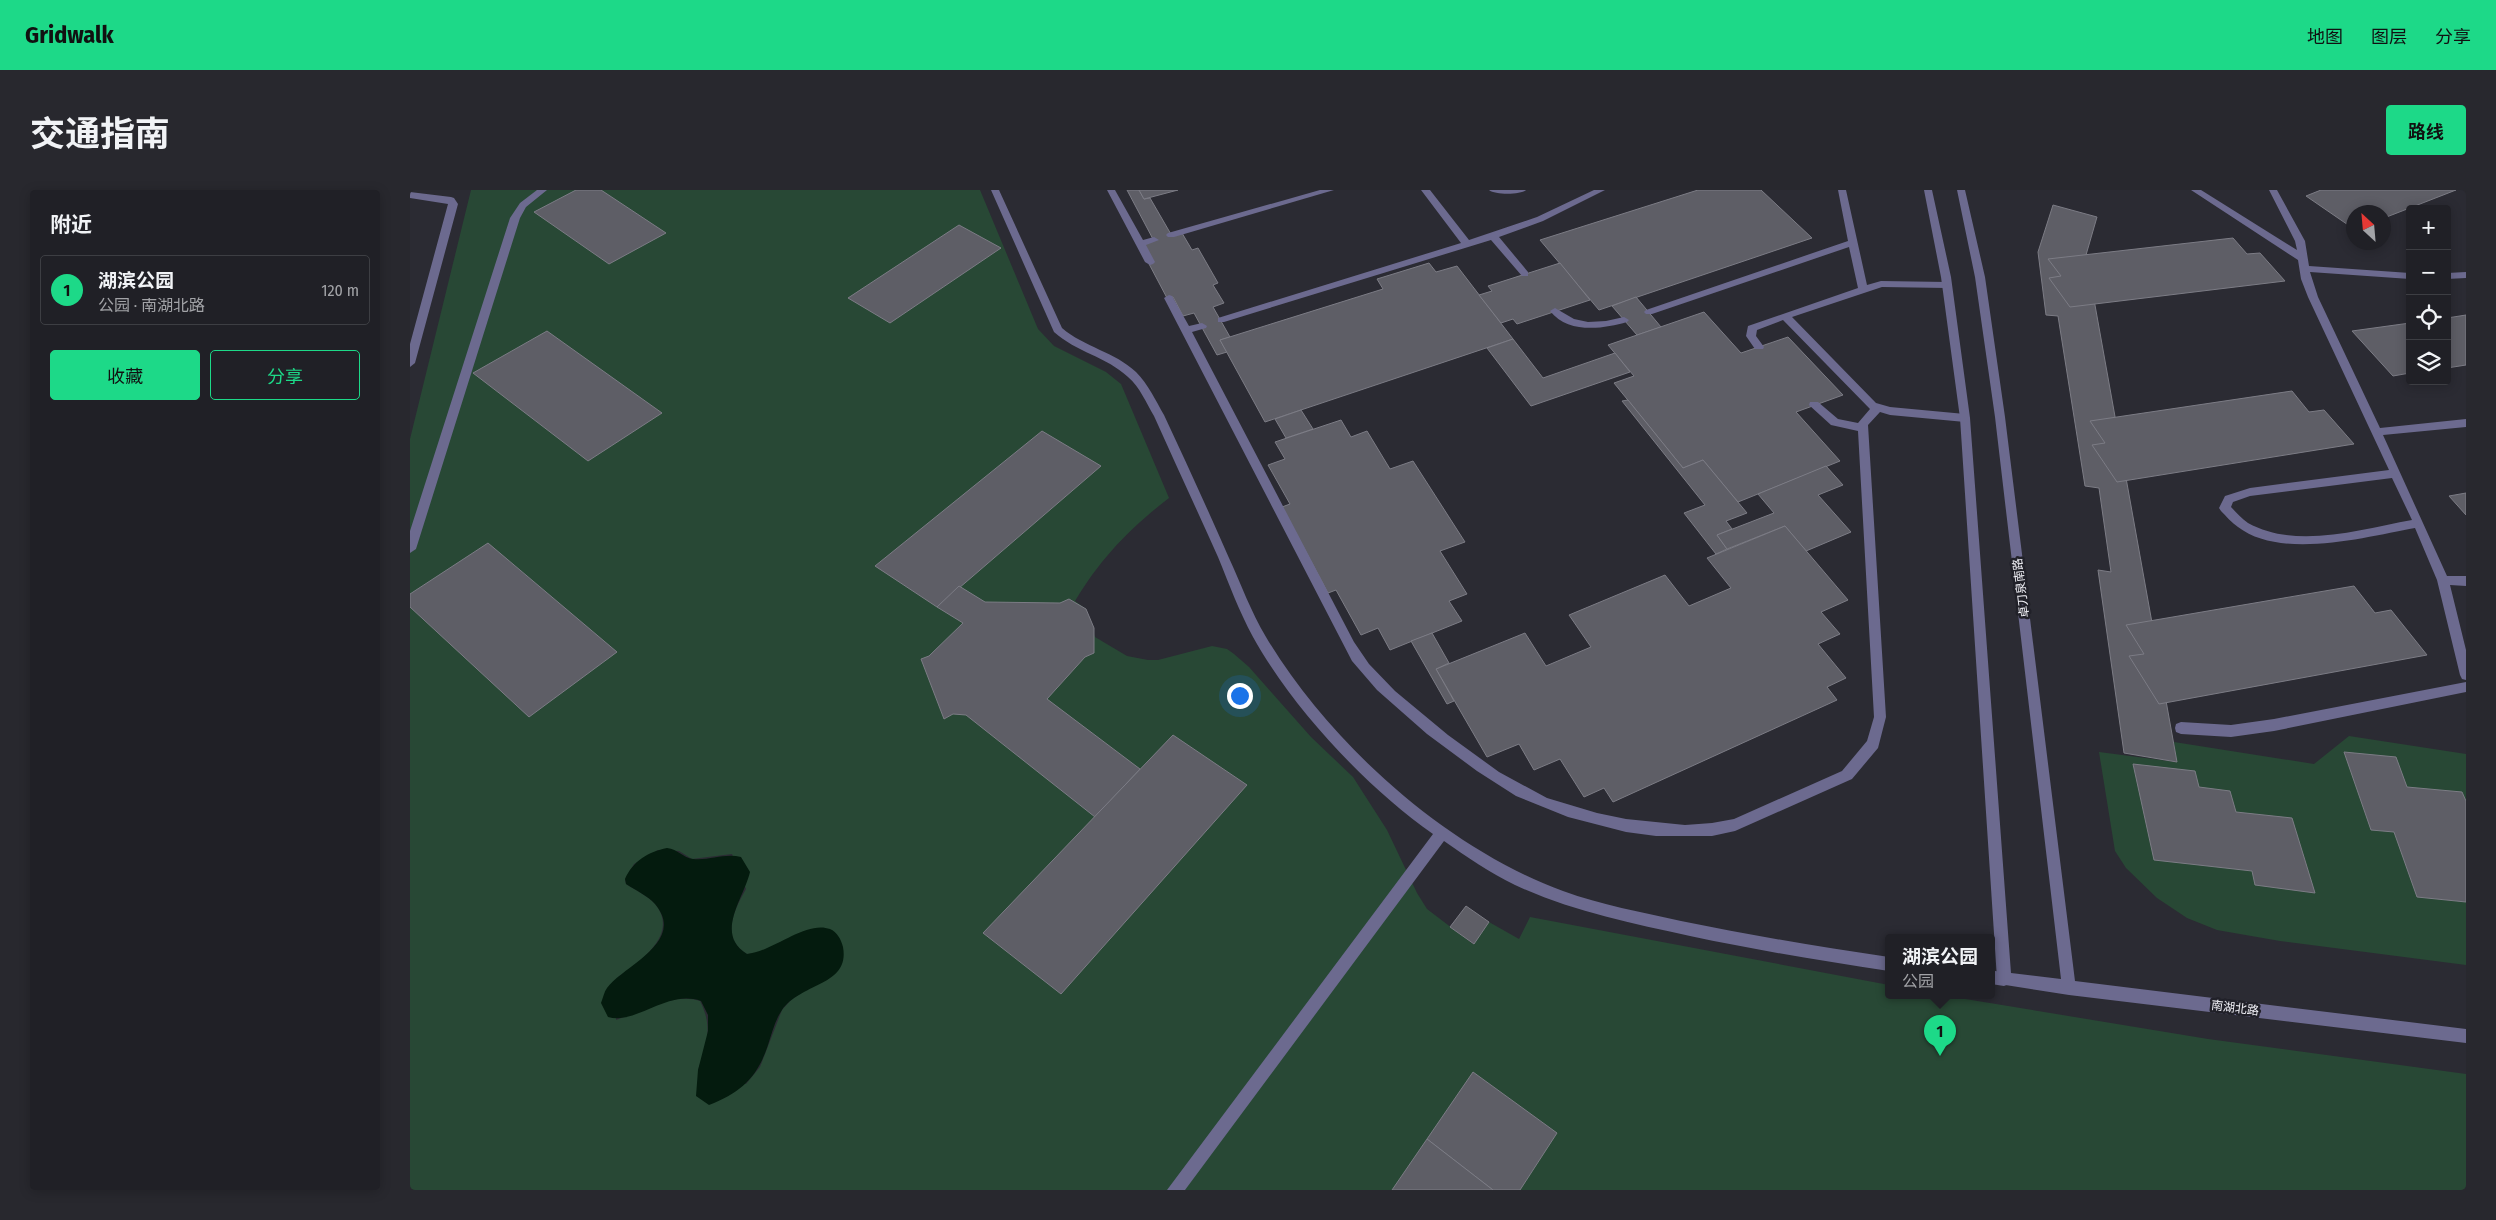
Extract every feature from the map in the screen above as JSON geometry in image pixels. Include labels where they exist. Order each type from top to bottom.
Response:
[{"type":"street","points":[[410,549],[515,218],[524,205],[543,190]]},
{"type":"street","points":[[995,190],[1058,330],[1068,340],[1130,372],[1159,415],[1250,618],[1283,674],[1304,701],[1355,757],[1385,786],[1442,833],[1484,861],[1560,898],[1643,919],[1741,940],[1885,963]]},
{"type":"street","points":[[1111,190],[1150,262]]},
{"type":"street","points":[[1171,235],[1330,190]]},
{"type":"street","points":[[1425,190],[1467,244]]},
{"type":"street","points":[[1493,190],[1522,190]]},
{"type":"street","points":[[1221,320],[1493,236],[1540,219],[1601,190]]},
{"type":"street","points":[[1842,190],[1863,288]]},
{"type":"street","points":[[1928,190],[1947,285],[1964,418],[1998,978]]},
{"type":"street","name":"卓刀泉南路","points":[[1961,190],[1980,277],[2000,417],[2069,988]]},
{"type":"street","points":[[2195,190],[2302,258]]},
{"type":"street","points":[[2273,190],[2297,234],[2304,269],[2313,297],[2396,473],[2443,580],[2466,675]]},
{"type":"street","points":[[410,195],[451,200],[453,204],[410,363]]},
{"type":"street","points":[[1493,236],[1524,274]]},
{"type":"street","points":[[1140,244],[1154,240]]},
{"type":"street","points":[[1649,312],[1854,242]]},
{"type":"street","points":[[2304,269],[2406,276]]},
{"type":"street","points":[[2451,276],[2466,275]]},
{"type":"street","points":[[1759,347],[1751,336],[1752,328],[1863,288],[1881,284],[1947,285]]},
{"type":"street","points":[[1169,298],[1350,646],[1369,675],[1386,693],[1446,741],[1516,789],[1568,811],[1646,828],[1704,831],[1718,830],[1735,825],[1847,775],[1873,744],[1880,717],[1863,428],[1865,421],[1877,408]]},
{"type":"street","points":[[1555,311],[1564,318],[1591,325],[1603,326],[1624,320]]},
{"type":"street","points":[[1785,316],[1877,408],[1890,412],[1964,418]]},
{"type":"street","points":[[1186,330],[1202,326]]},
{"type":"street","points":[[1814,405],[1835,422],[1863,428]]},
{"type":"street","points":[[2376,432],[2466,423]]},
{"type":"street","points":[[2396,473],[2250,492],[2228,499],[2225,508],[2231,516],[2261,534],[2294,541],[2319,539],[2418,523]]},
{"type":"street","points":[[2443,580],[2466,580]]},
{"type":"street","points":[[2181,728],[2230,731],[2274,725],[2466,688]]},
{"type":"street","points":[[1175,1190],[1442,833]]},
{"type":"street","name":"南湖北路","points":[[1998,978],[2466,1036]]},
{"type":"shaded area","points":[[471,190],[980,190],[1038,329],[1054,346],[1106,372],[1121,384],[1169,498],[1129,532],[1106,557],[1075,601],[1086,609],[1095,637],[1127,656],[1148,660],[1158,660],[1212,646],[1227,649],[1234,654],[1249,667],[1311,737],[1353,777],[1387,830],[1417,893],[1427,909],[1473,944],[1489,922],[1519,939],[1530,917],[1885,984],[1885,999],[1965,999],[2208,1039],[2466,1074],[2466,1190],[410,1190],[410,439]],"holes":[[[658,850],[679,851],[692,859],[732,854],[746,889],[737,906],[732,923],[734,940],[739,947],[747,954],[760,953],[810,930],[828,979],[808,988],[791,1000],[782,1010],[760,1067],[746,1084],[698,1070],[707,1036],[706,1019],[700,1001],[690,999],[669,1001],[616,1020],[618,977],[637,963],[654,946],[663,926],[661,915],[655,904],[626,884],[625,879],[634,864]]]},
{"type":"shaded area","points":[[2349,736],[2466,754],[2466,965],[2280,941],[2217,930],[2187,918],[2157,898],[2126,868],[2115,851],[2099,752],[2176,762],[2174,742],[2314,764]]},
{"type":"shaded area","points":[[667,848],[693,859],[741,857],[750,872],[734,915],[732,926],[737,946],[747,954],[767,948],[800,932],[821,927],[835,932],[843,947],[843,960],[839,969],[832,977],[801,994],[782,1010],[764,1057],[753,1075],[739,1089],[709,1105],[696,1096],[698,1070],[708,1031],[708,1015],[701,1001],[676,1000],[619,1018],[608,1017],[601,1003],[607,988],[649,952],[658,941],[663,930],[663,918],[655,904],[626,884],[625,879],[632,867],[642,858]]},
{"type":"building","points":[[576,190],[601,190],[666,233],[609,264],[534,212]]},
{"type":"building","points":[[1127,190],[1139,190],[1144,199],[1150,198],[1172,236],[1182,233],[1192,250],[1198,248],[1218,283],[1213,285],[1224,303],[1213,307],[1230,337],[1220,340],[1227,352],[1217,355],[1194,313],[1183,316],[1173,297],[1167,298],[1148,262],[1144,244],[1154,241]]},
{"type":"building","points":[[1139,190],[1178,190],[1144,199]]},
{"type":"building","points":[[1698,190],[1761,190],[1812,238],[1599,310],[1540,240]]},
{"type":"building","points":[[2321,190],[2456,190],[2417,205],[2406,205],[2406,209],[2391,215],[2391,205],[2346,205],[2346,224],[2306,196]]},
{"type":"building","points":[[2053,205],[2097,217],[2086,255],[2177,762],[2124,753],[2098,570],[2111,572],[2099,488],[2085,486],[2058,316],[2046,315],[2038,252]]},
{"type":"building","points":[[959,225],[1001,248],[890,323],[848,298]]},
{"type":"building","points":[[2233,238],[2247,254],[2260,253],[2285,281],[2070,307],[2049,278],[2061,276],[2048,259]]},
{"type":"building","points":[[1429,263],[1436,272],[1457,266],[1513,339],[1265,422],[1220,340],[1383,289],[1377,279]]},
{"type":"building","points":[[1560,263],[1590,300],[1517,324],[1513,319],[1501,323],[1479,295],[1492,291],[1488,286]]},
{"type":"building","points":[[1636,297],[1661,327],[1637,335],[1612,306]]},
{"type":"building","points":[[1704,312],[1741,353],[1788,337],[1843,395],[1796,412],[1840,461],[1738,502],[1703,460],[1683,468],[1614,383],[1634,376],[1608,345]]},
{"type":"building","points":[[2466,315],[2466,365],[2451,367],[2451,340],[2451,317]]},
{"type":"building","points":[[2406,324],[2406,374],[2393,376],[2352,331]]},
{"type":"building","points":[[547,331],[662,413],[588,461],[473,373]]},
{"type":"building","points":[[1513,339],[1543,378],[1615,353],[1630,372],[1531,406],[1487,348]]},
{"type":"building","points":[[2292,391],[2309,412],[2324,410],[2354,444],[2117,482],[2092,445],[2105,443],[2090,421]]},
{"type":"building","points":[[1628,400],[1683,468],[1703,460],[1747,513],[1726,521],[1732,529],[1717,535],[1727,549],[1716,554],[1684,513],[1705,505],[1622,401]]},
{"type":"building","points":[[1301,410],[1313,429],[1286,438],[1275,419]]},
{"type":"building","points":[[1341,420],[1351,437],[1367,431],[1390,469],[1413,461],[1465,542],[1440,551],[1467,594],[1449,601],[1462,621],[1390,650],[1378,628],[1361,635],[1336,590],[1328,593],[1282,507],[1290,504],[1268,465],[1285,459],[1275,442]]},
{"type":"building","points":[[1042,431],[1101,466],[937,607],[875,566]]},
{"type":"building","points":[[1826,466],[1843,485],[1818,495],[1851,532],[1806,551],[1785,526],[1727,549],[1717,535],[1774,513],[1758,494]]},
{"type":"building","points":[[2466,493],[2466,515],[2449,496]]},
{"type":"building","points":[[1785,526],[1848,600],[1821,612],[1840,634],[1818,644],[1846,678],[1827,687],[1837,700],[1613,802],[1604,788],[1584,797],[1560,759],[1534,770],[1519,744],[1487,757],[1436,669],[1525,633],[1546,666],[1591,647],[1569,615],[1665,575],[1689,606],[1731,588],[1707,558]]},
{"type":"building","points":[[488,543],[617,652],[529,717],[410,607],[410,594]]},
{"type":"building","points":[[959,586],[985,602],[1060,603],[1069,599],[1086,609],[1094,628],[1094,653],[1085,657],[1047,699],[1140,769],[1095,817],[966,715],[953,714],[944,719],[921,659],[929,656],[963,623],[937,607]]},
{"type":"building","points":[[2354,586],[2375,613],[2391,610],[2427,655],[2159,704],[2129,656],[2144,654],[2126,625]]},
{"type":"building","points":[[1432,633],[1449,663],[1436,669],[1454,701],[1447,704],[1411,641]]},
{"type":"building","points":[[1173,735],[1247,785],[1061,994],[983,933]]},
{"type":"building","points":[[2344,752],[2396,757],[2407,787],[2462,792],[2466,801],[2466,902],[2417,897],[2394,832],[2371,830]]},
{"type":"building","points":[[2133,764],[2195,771],[2199,787],[2230,791],[2236,812],[2292,818],[2315,893],[2255,885],[2252,871],[2154,860]]},
{"type":"building","points":[[1466,906],[1489,922],[1474,944],[1450,927]]},
{"type":"building","points":[[1473,1072],[1557,1133],[1520,1190],[1493,1190],[1427,1139]]},
{"type":"building","points":[[1427,1139],[1493,1190],[1392,1190]]},
{"type":"place","name":"湖滨公园","points":[[1940,1056]]}]
